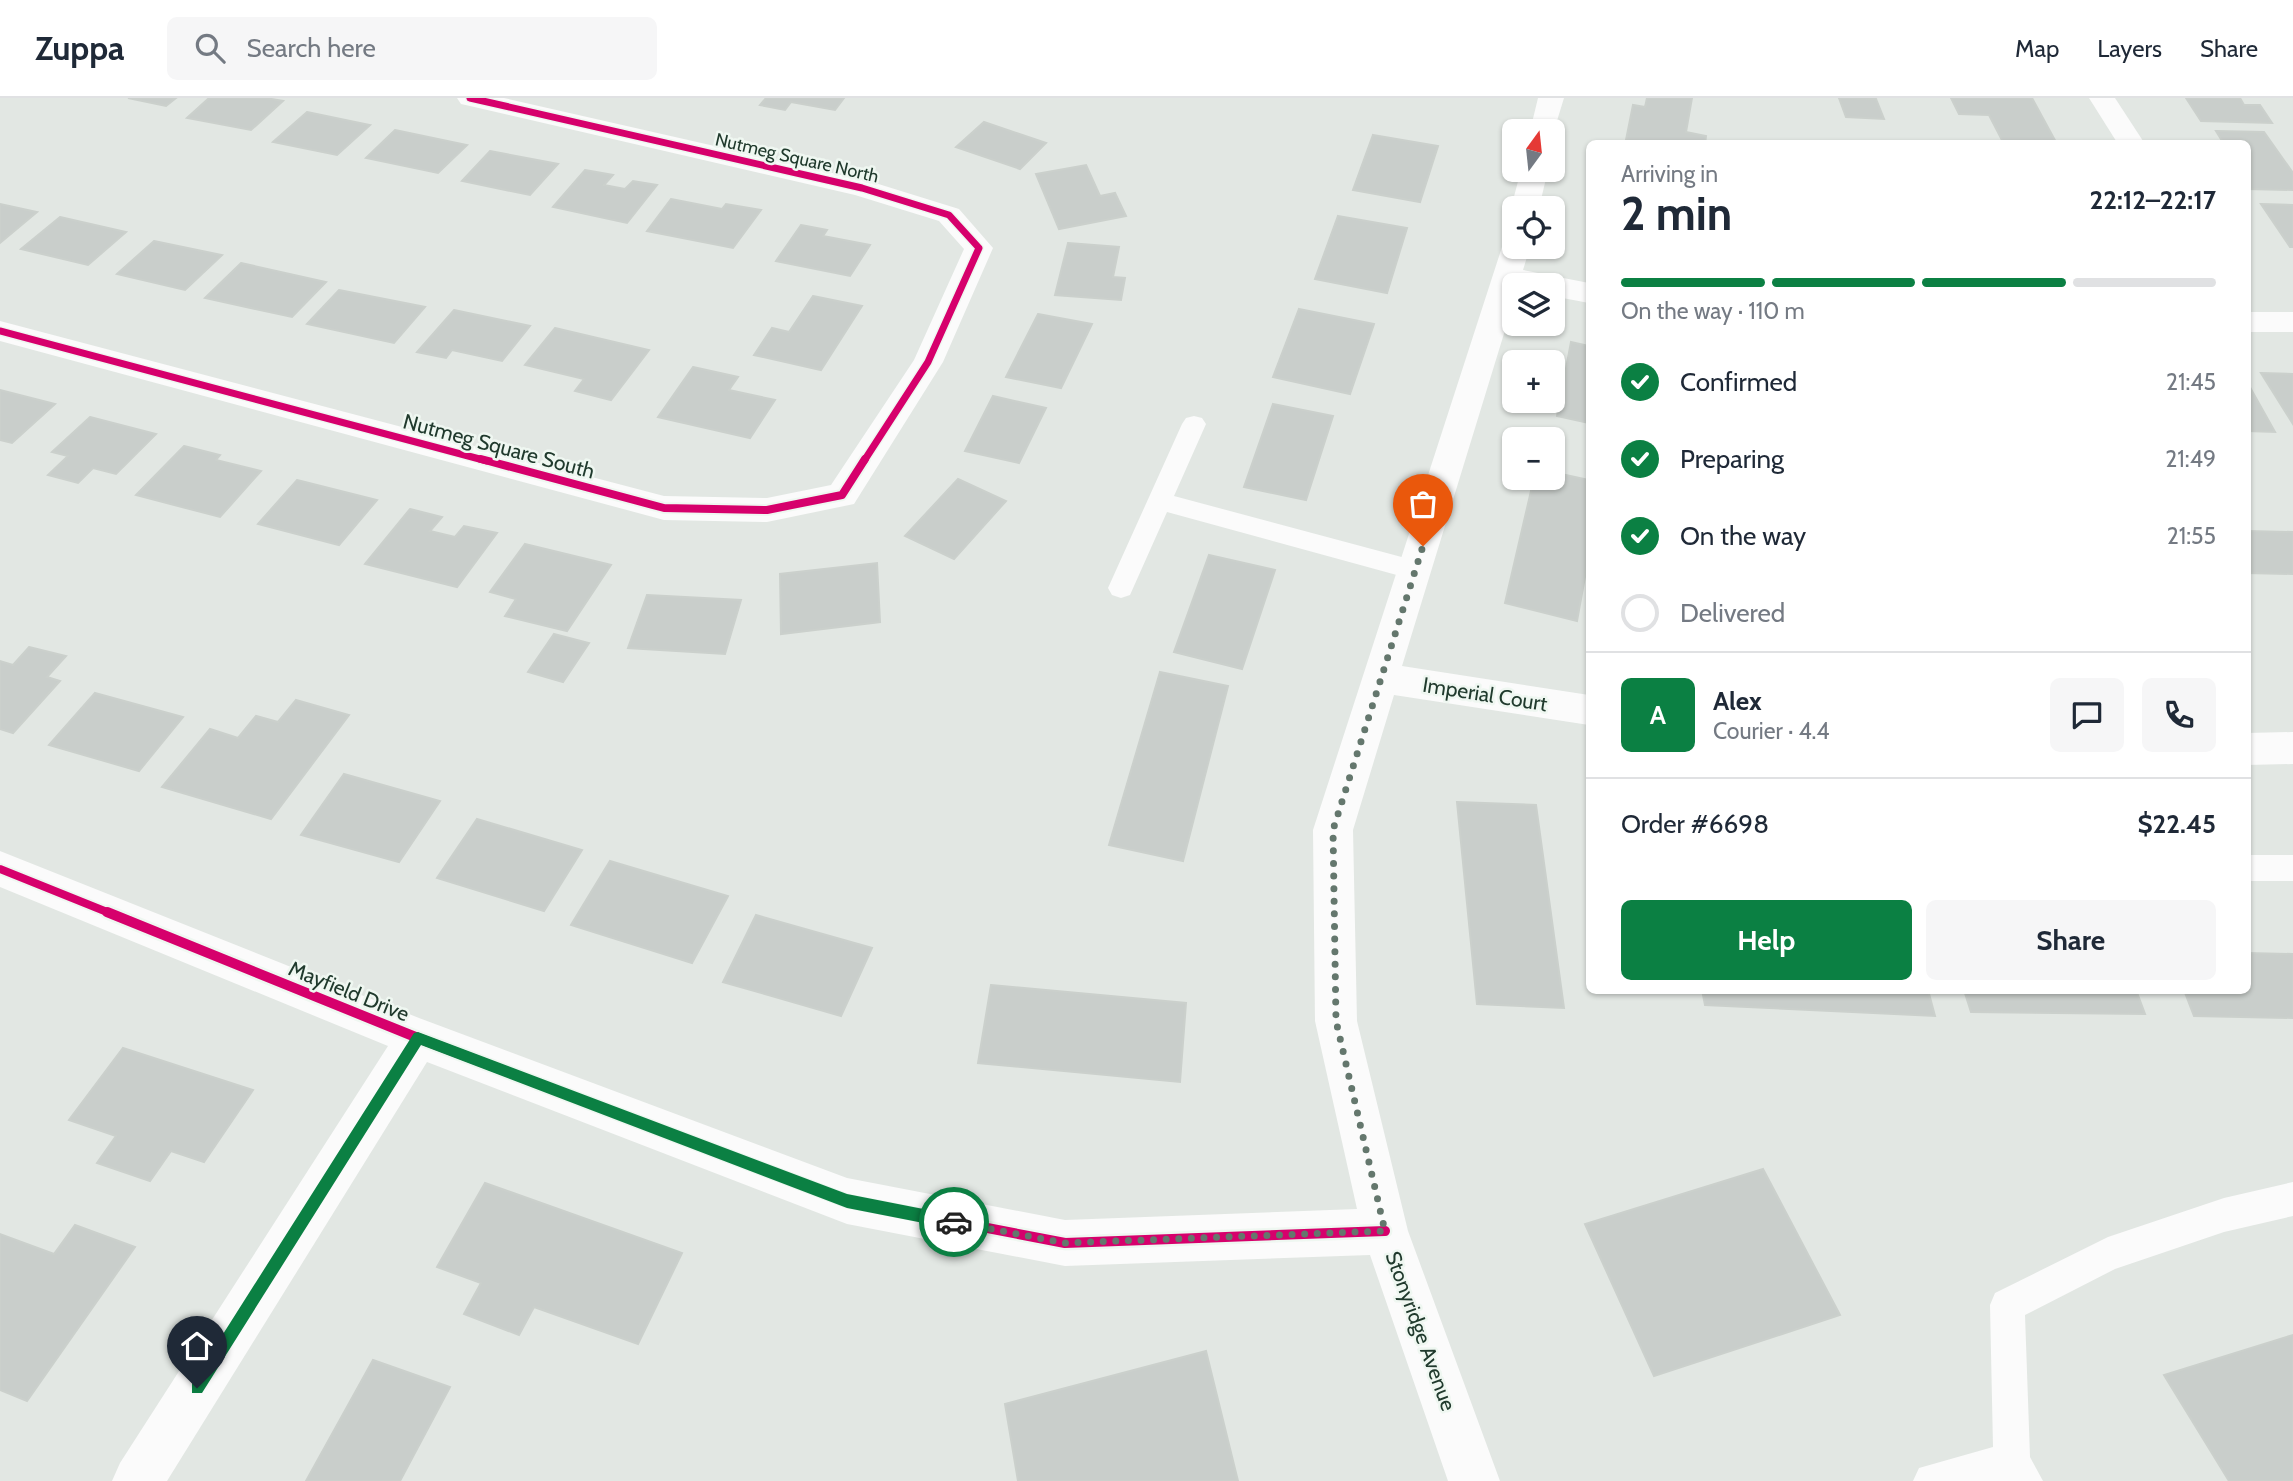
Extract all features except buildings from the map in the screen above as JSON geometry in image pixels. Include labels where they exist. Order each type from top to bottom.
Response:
[{"type":"street","name":"Nutmeg Square North","points":[[470,98],[862,188],[949,215],[979,248],[928,362]]},
{"type":"street","points":[[1546,119],[1551,98]]},
{"type":"street","points":[[2102,98],[2129,140]]},
{"type":"street","points":[[1513,262],[1532,273]]},
{"type":"street","name":"Stonyridge Avenue","points":[[1474,1481],[1385,1231],[1336,1021],[1333,830],[1513,262]]},
{"type":"street","points":[[1565,288],[1586,292]]},
{"type":"street","points":[[2251,322],[2293,322]]},
{"type":"street","name":"Nutmeg Square South","points":[[0,331],[664,508],[767,510],[842,495],[928,362]]},
{"type":"street","name":"Imperial Court","points":[[1381,678],[1586,710]]},
{"type":"street","points":[[2251,749],[2290,754]]},
{"type":"street","name":"Mayfield Drive","points":[[0,869],[418,1038],[847,1201],[1065,1243],[1385,1231]]},
{"type":"street","points":[[138,1481],[418,1038]]},
{"type":"lane","points":[[1121,587],[1194,424]]},
{"type":"lane","points":[[1158,501],[1415,570]]},
{"type":"lane","points":[[2251,868],[2293,869]]},
{"type":"lane","points":[[1932,1481],[2018,1471],[2007,1305],[2108,1254],[2224,1214],[2293,1199]]},
{"type":"cycle path","points":[[0,331],[664,508],[767,510],[842,495],[928,362],[979,248],[949,215],[862,188],[470,98]]},
{"type":"cycle path","points":[[0,869],[418,1038],[847,1201],[1065,1243],[1385,1231]]},
{"type":"way so far","points":[[954,1222],[1065,1243],[1385,1231],[1336,1021],[1333,830],[1423,546]]},
{"type":"route","points":[[197,1388],[418,1038],[847,1201],[954,1222]]}]
